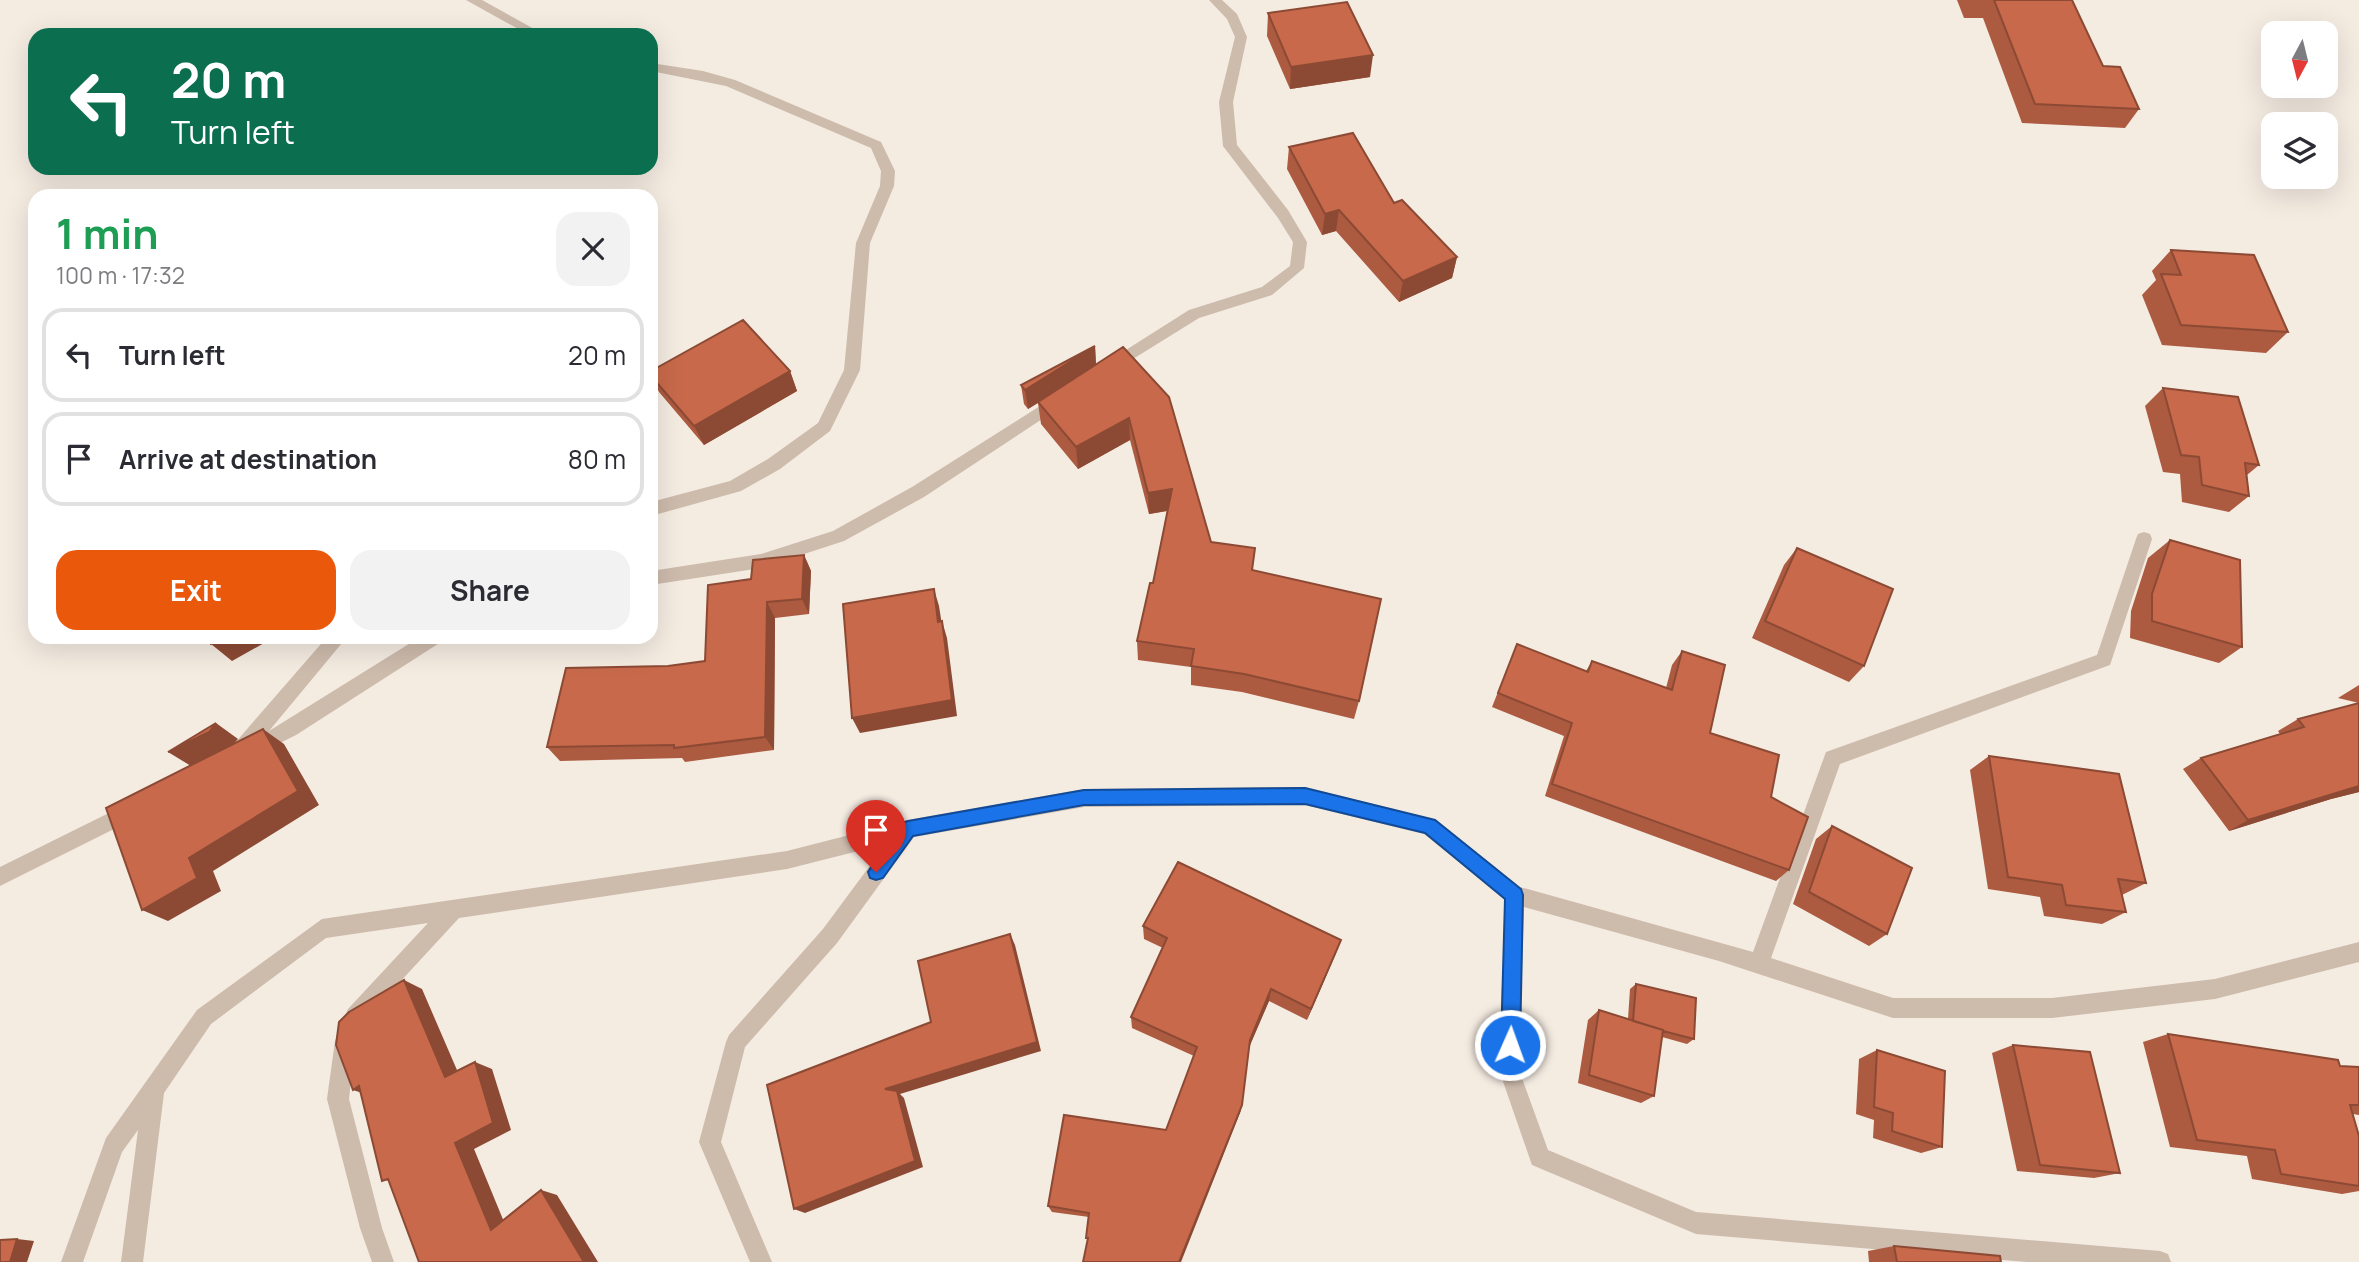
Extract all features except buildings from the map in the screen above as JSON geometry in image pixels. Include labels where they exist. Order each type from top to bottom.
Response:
[{"type":"street","points":[[472,0],[525,28]]},
{"type":"street","points":[[1100,374],[1194,314],[1267,291],[1297,268],[1300,242],[1283,214],[1230,146],[1226,102],[1241,37],[1233,18],[1214,0]]},
{"type":"street","points":[[658,68],[708,76],[729,83],[876,145],[888,171],[887,186],[863,243],[852,370],[824,428],[774,464],[735,486],[658,507]]},
{"type":"street","points":[[658,577],[761,561],[838,536],[918,492],[1077,388]]},
{"type":"street","points":[[1759,964],[1833,758],[2104,660],[2144,539]]},
{"type":"street","points":[[332,644],[229,760],[290,729],[424,644]]},
{"type":"street","points":[[72,1262],[114,1146],[204,1017],[322,929],[787,860],[908,829],[1084,797],[1305,796],[1429,826],[1514,895],[1759,964],[1893,1008],[2052,1008],[2215,989],[2359,952]]},
{"type":"street","points":[[0,877],[149,802]]},
{"type":"street","points":[[761,1262],[710,1142],[736,1042],[830,936],[908,829]]},
{"type":"street","points":[[1514,895],[1509,1070],[1541,1157],[1696,1223],[2160,1262]]},
{"type":"street","points":[[383,1262],[371,1228],[338,1099],[347,1025],[455,908]]},
{"type":"street","points":[[132,1262],[154,1090]]},
{"type":"route","points":[[876,872],[908,829],[1084,797],[1305,796],[1429,826],[1514,895],[1510,1045]]}]
